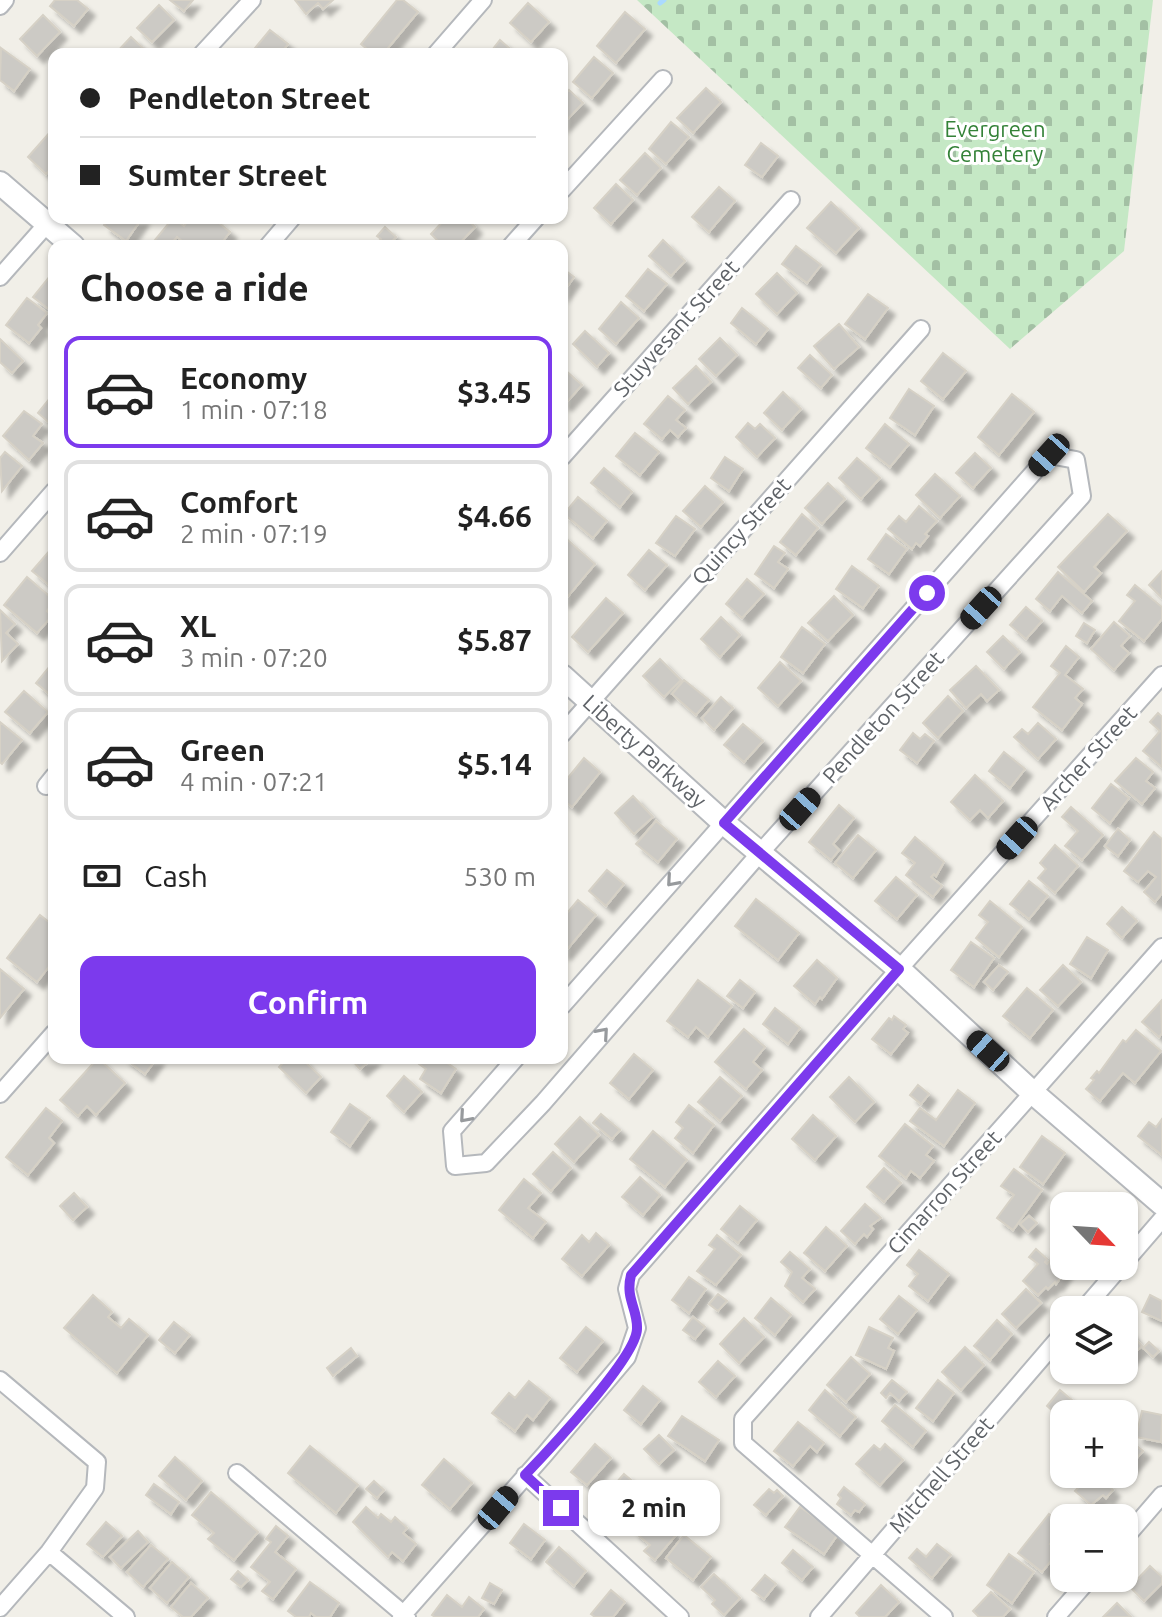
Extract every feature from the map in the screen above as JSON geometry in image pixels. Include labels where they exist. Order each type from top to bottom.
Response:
[{"type":"street","points":[[0,6],[5,0]]},
{"type":"street","points":[[208,48],[252,0]]},
{"type":"street","points":[[441,48],[483,0]]},
{"type":"street","points":[[568,183],[663,79]]},
{"type":"street","points":[[0,183],[48,219]]},
{"type":"street","name":"Stuyvesant Street","points":[[568,450],[791,200]]},
{"type":"street","points":[[0,277],[48,222]]},
{"type":"street","points":[[54,224],[68,240]]},
{"type":"street","points":[[273,240],[287,224]]},
{"type":"street","points":[[516,240],[531,224]]},
{"type":"street","name":"Quincy Street","points":[[568,727],[921,329]]},
{"type":"street","name":"Pendleton Street","points":[[511,1064],[452,1131],[455,1166],[486,1163],[543,1103],[760,853],[1082,496],[1076,460],[1049,455],[568,999]]},
{"type":"street","points":[[0,553],[48,498]]},
{"type":"street","name":"Archer Street","points":[[404,1616],[627,1357],[637,1328],[627,1289],[631,1275],[1162,675]]},
{"type":"street","name":"Liberty Parkway","points":[[568,681],[724,823],[899,969],[1032,1092],[1162,1204]]},
{"type":"street","name":"Cimarron Street","points":[[871,1556],[743,1443],[743,1419],[1162,947]]},
{"type":"street","points":[[0,1094],[48,1040]]},
{"type":"street","points":[[1138,1247],[1162,1219]]},
{"type":"street","points":[[1095,1296],[1109,1280]]},
{"type":"street","name":"Mitchell Street","points":[[819,1617],[1050,1348]]},
{"type":"street","points":[[0,1380],[97,1462],[95,1488],[49,1552],[0,1608]]},
{"type":"street","points":[[237,1473],[404,1616]]},
{"type":"street","points":[[525,1475],[680,1617]]},
{"type":"street","points":[[1138,1523],[1162,1495]]},
{"type":"street","points":[[49,1552],[126,1617]]},
{"type":"street","points":[[871,1556],[944,1617]]},
{"type":"street","points":[[1056,1617],[1078,1592]]},
{"type":"green space","name":"Evergreen Cemetery","points":[[637,0],[1153,0],[1124,251],[1010,349]]},
{"type":"building","points":[[55,0],[77,0],[88,9],[74,26],[50,6]]},
{"type":"building","points":[[170,0],[193,0],[184,11]]},
{"type":"building","points":[[295,0],[333,0],[323,9],[318,3],[306,14]]},
{"type":"building","points":[[397,0],[403,0],[418,12],[388,48],[366,48],[361,44]]},
{"type":"building","points":[[528,3],[549,22],[531,42],[510,23]]},
{"type":"building","points":[[159,5],[174,20],[152,42],[137,28]]},
{"type":"building","points":[[625,12],[645,29],[616,63],[597,46]]},
{"type":"building","points":[[43,15],[60,32],[37,56],[20,39]]},
{"type":"building","points":[[270,30],[288,44],[285,48],[255,48]]},
{"type":"building","points":[[131,37],[143,48],[121,48]]},
{"type":"building","points":[[500,40],[509,48],[494,48]]},
{"type":"building","points":[[1,48],[30,69],[14,91],[0,80]]},
{"type":"building","points":[[594,57],[613,73],[592,98],[573,82]]},
{"type":"building","points":[[706,88],[721,102],[693,133],[677,118]]},
{"type":"building","points":[[568,91],[583,103],[568,119]]},
{"type":"building","points":[[671,122],[689,137],[666,164],[649,149]]},
{"type":"building","points":[[48,134],[46,174],[28,157]]},
{"type":"building","points":[[761,143],[778,156],[762,177],[745,165]]},
{"type":"building","points":[[645,153],[661,168],[637,195],[620,180]]},
{"type":"building","points":[[616,184],[633,200],[611,224],[594,208]]},
{"type":"building","points":[[719,187],[735,201],[709,232],[692,217]]},
{"type":"building","points":[[831,202],[859,228],[836,253],[807,228]]},
{"type":"building","points":[[105,224],[138,224],[127,240]]},
{"type":"building","points":[[168,224],[220,224],[230,232],[224,240],[181,240],[177,237],[174,240],[155,240]]},
{"type":"building","points":[[440,224],[472,224],[475,227],[463,240],[437,240],[431,234]]},
{"type":"building","points":[[385,227],[396,237],[393,240],[380,240],[377,236]]},
{"type":"building","points":[[663,240],[685,261],[671,276],[649,256]]},
{"type":"building","points":[[796,246],[821,265],[807,283],[782,264]]},
{"type":"building","points":[[648,269],[667,284],[644,311],[626,296]]},
{"type":"building","points":[[777,273],[797,293],[777,314],[756,294]]},
{"type":"building","points":[[48,278],[48,308],[33,297]]},
{"type":"building","points":[[868,294],[888,308],[865,339],[845,324]]},
{"type":"building","points":[[27,298],[47,313],[38,325],[41,328],[29,343],[6,325]]},
{"type":"building","points":[[621,302],[639,318],[616,344],[599,329]]},
{"type":"building","points":[[742,308],[768,329],[756,344],[731,323]]},
{"type":"building","points":[[839,324],[859,347],[834,369],[814,346]]},
{"type":"building","points":[[585,331],[609,353],[597,367],[573,344]]},
{"type":"building","points":[[720,338],[737,355],[716,376],[699,359]]},
{"type":"building","points":[[0,339],[23,361],[12,373],[0,362]]},
{"type":"building","points":[[943,353],[966,371],[943,399],[921,381]]},
{"type":"building","points":[[810,355],[832,375],[821,388],[798,368]]},
{"type":"building","points":[[696,366],[711,382],[688,404],[673,388]]},
{"type":"building","points":[[568,373],[582,385],[568,401]]},
{"type":"building","points":[[909,389],[934,406],[915,435],[890,418]]},
{"type":"building","points":[[783,392],[801,409],[782,430],[764,413]]},
{"type":"building","points":[[1012,394],[1034,412],[999,455],[978,437]]},
{"type":"building","points":[[668,396],[685,410],[676,420],[686,428],[678,437],[670,430],[662,439],[644,424]]},
{"type":"building","points":[[48,400],[48,422],[38,413]]},
{"type":"building","points":[[24,411],[42,424],[33,436],[43,443],[29,460],[3,436]]},
{"type":"building","points":[[748,423],[755,429],[760,424],[775,438],[757,457],[736,437]]},
{"type":"building","points":[[885,424],[909,444],[890,467],[866,448]]},
{"type":"building","points":[[635,433],[659,452],[640,475],[616,456]]},
{"type":"building","points":[[5,452],[22,466],[2,491],[0,458]]},
{"type":"building","points":[[975,453],[991,468],[973,488],[956,473]]},
{"type":"building","points":[[725,457],[743,469],[729,491],[711,478]]},
{"type":"building","points":[[857,458],[880,478],[861,499],[839,478]]},
{"type":"building","points":[[604,468],[632,492],[620,507],[591,483]]},
{"type":"building","points":[[935,474],[960,496],[940,518],[916,495]]},
{"type":"building","points":[[828,483],[845,499],[822,524],[805,508]]},
{"type":"building","points":[[705,486],[723,502],[701,527],[683,511]]},
{"type":"building","points":[[578,497],[607,521],[593,538],[568,517],[568,509]]},
{"type":"building","points":[[919,506],[937,521],[925,534],[928,536],[920,546],[916,543],[912,549],[888,529],[899,516],[906,522]]},
{"type":"building","points":[[802,514],[818,528],[796,555],[780,542]]},
{"type":"building","points":[[1108,514],[1127,531],[1094,567],[1101,573],[1084,592],[1058,567]]},
{"type":"building","points":[[676,516],[695,529],[675,556],[656,543]]},
{"type":"building","points":[[886,534],[907,549],[889,574],[868,559]]},
{"type":"building","points":[[568,540],[595,564],[568,596]]},
{"type":"building","points":[[774,546],[785,553],[778,562],[788,569],[774,588],[755,574]]},
{"type":"building","points":[[649,550],[667,565],[645,590],[628,575]]},
{"type":"building","points":[[48,552],[48,584],[32,571]]},
{"type":"building","points":[[852,566],[879,586],[863,608],[836,589]]},
{"type":"building","points":[[1162,571],[1162,598],[1149,585]]},
{"type":"building","points":[[1058,572],[1092,601],[1082,613],[1062,596],[1050,611],[1036,599]]},
{"type":"building","points":[[27,577],[48,595],[48,621],[37,633],[4,605]]},
{"type":"building","points":[[747,579],[764,594],[742,618],[726,604]]},
{"type":"building","points":[[1135,585],[1162,607],[1162,619],[1144,641],[1119,621],[1135,601],[1127,595]]},
{"type":"building","points":[[834,596],[853,615],[828,641],[808,623]]},
{"type":"building","points":[[606,598],[623,613],[588,652],[572,637]]},
{"type":"building","points":[[1026,607],[1042,621],[1026,639],[1010,625]]},
{"type":"building","points":[[0,610],[15,624],[6,633],[18,644],[2,661]]},
{"type":"building","points":[[721,617],[740,635],[720,657],[701,639]]},
{"type":"building","points":[[1114,622],[1130,636],[1121,646],[1129,653],[1114,670],[1091,649]]},
{"type":"building","points":[[1084,623],[1095,630],[1087,643],[1076,636]]},
{"type":"building","points":[[802,627],[825,644],[803,673],[781,657]]},
{"type":"building","points":[[1003,636],[1020,652],[1004,669],[987,652]]},
{"type":"building","points":[[1066,646],[1079,657],[1065,675],[1083,689],[1075,698],[1082,704],[1062,730],[1033,707],[1060,673],[1051,666]]},
{"type":"building","points":[[660,659],[681,680],[664,697],[643,676]]},
{"type":"building","points":[[780,662],[801,681],[778,706],[758,688]]},
{"type":"building","points":[[976,666],[999,690],[987,701],[981,694],[966,708],[950,690]]},
{"type":"building","points":[[48,668],[48,693],[36,683]]},
{"type":"building","points":[[684,680],[709,700],[696,715],[672,694]]},
{"type":"building","points":[[24,691],[48,712],[30,733],[5,712]]},
{"type":"building","points":[[948,696],[963,711],[938,738],[923,723]]},
{"type":"building","points":[[721,697],[733,708],[714,730],[702,718]]},
{"type":"building","points":[[1158,713],[1162,717],[1162,767],[1143,751],[1160,731],[1150,722]]},
{"type":"building","points":[[0,722],[22,740],[2,764],[0,762]]},
{"type":"building","points":[[1038,723],[1056,739],[1038,759],[1014,737],[1022,729],[1028,734]]},
{"type":"building","points":[[743,724],[763,741],[744,762],[724,745]]},
{"type":"building","points":[[913,733],[920,739],[925,734],[934,741],[917,763],[900,750]]},
{"type":"building","points":[[1004,752],[1025,769],[1010,788],[989,771]]},
{"type":"building","points":[[584,758],[600,772],[572,807],[568,804],[568,778]]},
{"type":"building","points":[[1136,758],[1153,772],[1146,781],[1155,788],[1142,804],[1115,781]]},
{"type":"building","points":[[975,775],[1003,801],[988,818],[980,810],[970,820],[951,802]]},
{"type":"building","points":[[1111,784],[1129,798],[1110,823],[1092,808]]},
{"type":"building","points":[[633,796],[653,817],[634,834],[615,813]]},
{"type":"building","points":[[839,805],[854,818],[833,844],[839,850],[831,860],[809,842]]},
{"type":"building","points":[[1071,807],[1103,835],[1082,860],[1065,846],[1078,831],[1062,817]]},
{"type":"building","points":[[656,821],[677,839],[658,862],[636,844]]},
{"type":"building","points":[[1118,829],[1130,840],[1118,856],[1105,846]]},
{"type":"building","points":[[1154,832],[1162,839],[1162,893],[1155,902],[1144,892],[1156,877],[1148,871],[1138,882],[1124,871]]},
{"type":"building","points":[[858,835],[876,850],[853,878],[835,863]]},
{"type":"building","points":[[915,837],[944,862],[936,876],[931,877],[942,886],[933,897],[906,875],[915,863],[902,853]]},
{"type":"building","points":[[1055,845],[1078,866],[1055,893],[1038,878],[1046,869],[1040,863]]},
{"type":"building","points":[[607,870],[624,884],[606,906],[589,891]]},
{"type":"building","points":[[896,877],[917,895],[897,919],[875,901]]},
{"type":"building","points":[[1029,881],[1048,896],[1029,919],[1010,904]]},
{"type":"building","points":[[756,899],[799,933],[778,960],[735,926]]},
{"type":"building","points":[[578,900],[596,915],[568,948],[568,912]]},
{"type":"building","points":[[990,901],[1022,927],[999,957],[976,938],[988,922],[979,915]]},
{"type":"building","points":[[1122,907],[1137,921],[1122,938],[1107,924]]},
{"type":"building","points":[[40,915],[48,921],[48,968],[37,982],[7,958]]},
{"type":"building","points":[[1087,937],[1108,950],[1091,978],[1070,964]]},
{"type":"building","points":[[971,942],[994,958],[974,987],[951,970]]},
{"type":"building","points":[[817,960],[837,978],[815,1004],[794,986]]},
{"type":"building","points":[[999,965],[1008,972],[993,990],[984,982]]},
{"type":"building","points":[[1063,965],[1081,982],[1058,1006],[1040,990]]},
{"type":"building","points":[[0,969],[24,989],[0,1018]]},
{"type":"building","points":[[698,980],[732,1006],[708,1037],[696,1027],[688,1037],[667,1021]]},
{"type":"building","points":[[740,980],[755,992],[743,1008],[727,996]]},
{"type":"building","points":[[1027,988],[1053,1010],[1030,1038],[1003,1016]]},
{"type":"building","points":[[1161,1001],[1162,1033],[1159,1037],[1142,1022]]},
{"type":"building","points":[[775,1008],[800,1028],[788,1044],[763,1024]]},
{"type":"building","points":[[894,1016],[906,1025],[903,1029],[908,1033],[891,1054],[872,1039]]},
{"type":"building","points":[[744,1029],[765,1047],[753,1062],[762,1070],[746,1089],[715,1062]]},
{"type":"building","points":[[1136,1030],[1161,1051],[1135,1083],[1123,1073],[1100,1101],[1086,1089],[1094,1080],[1091,1078],[1097,1071],[1099,1073],[1123,1040],[1126,1042]]},
{"type":"building","points":[[634,1054],[653,1070],[629,1099],[610,1083]]},
{"type":"building","points":[[93,1064],[104,1064],[125,1083],[96,1115],[87,1106],[78,1116],[60,1100]]},
{"type":"building","points":[[132,1064],[152,1064],[145,1074]]},
{"type":"building","points":[[282,1064],[307,1064],[321,1077],[306,1093],[279,1067]]},
{"type":"building","points":[[419,1064],[449,1064],[456,1069],[441,1093],[420,1079],[426,1069]]},
{"type":"building","points":[[404,1076],[422,1092],[404,1112],[387,1096]]},
{"type":"building","points":[[720,1077],[742,1096],[720,1121],[698,1102]]},
{"type":"building","points":[[849,1077],[874,1102],[855,1122],[830,1097]]},
{"type":"building","points":[[918,1085],[929,1094],[921,1104],[910,1095]]},
{"type":"building","points":[[958,1090],[975,1103],[944,1146],[910,1121],[920,1108],[936,1120]]},
{"type":"building","points":[[350,1104],[370,1118],[350,1146],[331,1132]]},
{"type":"building","points":[[689,1105],[714,1125],[693,1153],[675,1138],[683,1128],[676,1122]]},
{"type":"building","points":[[46,1108],[62,1121],[49,1138],[54,1143],[28,1175],[6,1157]]},
{"type":"building","points":[[601,1114],[620,1130],[612,1139],[593,1123]]},
{"type":"building","points":[[813,1115],[836,1136],[815,1160],[792,1139]]},
{"type":"building","points":[[580,1117],[599,1135],[574,1162],[555,1144]]},
{"type":"building","points":[[1162,1119],[1162,1155],[1138,1136],[1149,1122],[1156,1127]]},
{"type":"building","points":[[905,1124],[933,1146],[926,1155],[934,1161],[920,1178],[911,1171],[906,1178],[879,1156]]},
{"type":"building","points":[[653,1131],[687,1160],[665,1187],[630,1159]]},
{"type":"building","points":[[1042,1136],[1065,1153],[1043,1184],[1020,1167]]},
{"type":"building","points":[[553,1152],[571,1168],[551,1191],[533,1174]]},
{"type":"building","points":[[884,1168],[901,1183],[884,1202],[867,1187]]},
{"type":"building","points":[[1014,1169],[1042,1190],[1013,1230],[997,1218],[1014,1195],[1001,1186]]},
{"type":"building","points":[[640,1177],[660,1195],[643,1215],[622,1197]]},
{"type":"building","points":[[524,1179],[541,1193],[528,1208],[546,1222],[533,1238],[499,1210]]},
{"type":"building","points":[[74,1193],[87,1207],[73,1220],[60,1206]]},
{"type":"building","points":[[865,1204],[881,1218],[870,1226],[873,1229],[867,1237],[864,1234],[855,1244],[841,1231]]},
{"type":"building","points":[[740,1206],[757,1220],[738,1243],[721,1229]]},
{"type":"building","points":[[1029,1216],[1037,1223],[1028,1232],[1020,1224]]},
{"type":"building","points":[[826,1227],[847,1246],[825,1271],[804,1253]]},
{"type":"building","points":[[596,1233],[609,1245],[582,1276],[562,1259],[582,1235],[589,1242]]},
{"type":"building","points":[[717,1235],[741,1255],[716,1285],[697,1271],[715,1249],[709,1245]]},
{"type":"building","points":[[1036,1249],[1047,1259],[1047,1264],[1050,1260],[1050,1280],[1059,1280],[1038,1295],[1023,1281],[1038,1264],[1029,1257]]},
{"type":"building","points":[[919,1250],[949,1274],[928,1301],[909,1286],[918,1274],[907,1265]]},
{"type":"building","points":[[790,1252],[810,1269],[802,1278],[815,1289],[803,1302],[785,1286],[792,1272],[781,1262]]},
{"type":"building","points":[[689,1277],[706,1289],[689,1313],[672,1300]]},
{"type":"building","points":[[1026,1289],[1041,1303],[1016,1328],[1002,1314]]},
{"type":"building","points":[[718,1294],[727,1301],[718,1311],[709,1304]]},
{"type":"building","points":[[93,1295],[112,1312],[108,1317],[121,1328],[129,1319],[148,1335],[117,1373],[64,1328]]},
{"type":"building","points":[[1150,1295],[1162,1301],[1162,1321],[1142,1312]]},
{"type":"building","points":[[899,1296],[917,1310],[898,1334],[880,1319]]},
{"type":"building","points":[[771,1298],[791,1315],[775,1335],[755,1318]]},
{"type":"building","points":[[693,1317],[705,1327],[695,1339],[683,1330]]},
{"type":"building","points":[[744,1318],[764,1337],[739,1363],[720,1344]]},
{"type":"building","points":[[997,1320],[1012,1334],[990,1360],[974,1346]]},
{"type":"building","points":[[174,1322],[190,1335],[175,1353],[159,1340]]},
{"type":"building","points":[[586,1327],[603,1341],[577,1372],[560,1358]]},
{"type":"building","points":[[869,1327],[893,1338],[888,1348],[894,1351],[886,1369],[856,1355]]},
{"type":"building","points":[[1149,1342],[1159,1351],[1153,1357],[1143,1348]]},
{"type":"building","points":[[965,1347],[984,1365],[961,1390],[942,1372]]},
{"type":"building","points":[[351,1348],[357,1356],[333,1376],[327,1368]]},
{"type":"building","points":[[851,1357],[870,1374],[846,1402],[827,1385]]},
{"type":"building","points":[[718,1361],[735,1376],[716,1397],[699,1382]]},
{"type":"building","points":[[892,1380],[907,1392],[899,1401],[890,1393],[886,1398],[881,1393]]},
{"type":"building","points":[[938,1380],[954,1393],[933,1421],[916,1408]]},
{"type":"building","points":[[529,1381],[550,1398],[533,1420],[527,1415],[515,1431],[492,1413],[509,1393],[515,1398]]},
{"type":"building","points":[[643,1386],[660,1400],[641,1424],[624,1410]]},
{"type":"building","points":[[825,1390],[856,1417],[840,1436],[809,1410]]},
{"type":"building","points":[[1060,1390],[1072,1400],[1052,1400]]},
{"type":"building","points":[[895,1405],[926,1431],[913,1447],[882,1421]]},
{"type":"building","points":[[1142,1411],[1162,1415],[1161,1442],[1138,1437]]},
{"type":"building","points":[[682,1416],[719,1440],[705,1461],[668,1436]]},
{"type":"building","points":[[798,1422],[824,1443],[817,1452],[810,1446],[793,1466],[774,1451]]},
{"type":"building","points":[[659,1435],[674,1450],[659,1464],[644,1449]]},
{"type":"building","points":[[595,1444],[611,1458],[587,1485],[571,1472]]},
{"type":"building","points":[[885,1444],[903,1460],[880,1485],[856,1464],[874,1445],[880,1450]]},
{"type":"building","points":[[310,1446],[358,1485],[336,1513],[288,1473]]},
{"type":"building","points":[[175,1457],[202,1481],[186,1500],[159,1476]]},
{"type":"building","points":[[444,1459],[472,1483],[450,1509],[422,1485]]},
{"type":"building","points":[[624,1474],[675,1517],[667,1527],[676,1535],[655,1560],[644,1551],[650,1545],[601,1500]]},
{"type":"building","points":[[374,1481],[384,1490],[377,1498],[366,1489]]},
{"type":"building","points":[[154,1484],[179,1502],[171,1514],[146,1495]]},
{"type":"building","points":[[844,1487],[865,1504],[859,1512],[855,1510],[851,1515],[837,1504],[841,1498],[838,1495]]},
{"type":"building","points":[[1078,1488],[1113,1490],[1106,1498],[1103,1495],[1092,1504],[1075,1491]]},
{"type":"building","points":[[769,1489],[774,1493],[777,1490],[783,1496],[766,1515],[754,1505]]},
{"type":"building","points":[[211,1492],[258,1532],[234,1560],[208,1539],[214,1533],[192,1515]]},
{"type":"building","points":[[366,1507],[378,1518],[381,1514],[391,1522],[395,1517],[407,1528],[403,1533],[416,1544],[403,1561],[392,1552],[388,1557],[353,1522]]},
{"type":"building","points":[[800,1507],[838,1534],[824,1554],[785,1527]]},
{"type":"building","points":[[1050,1515],[1050,1562],[1042,1572],[1018,1553]]},
{"type":"building","points":[[106,1522],[122,1536],[103,1557],[87,1544]]},
{"type":"building","points":[[524,1524],[545,1540],[531,1559],[510,1543]]},
{"type":"building","points":[[276,1526],[288,1536],[275,1552],[296,1569],[273,1599],[262,1591],[270,1582],[251,1567],[271,1542],[266,1539]]},
{"type":"building","points":[[138,1531],[148,1542],[121,1568],[110,1557]]},
{"type":"building","points":[[684,1535],[711,1557],[693,1580],[666,1558]]},
{"type":"building","points":[[937,1544],[951,1555],[932,1578],[909,1558],[917,1549],[926,1557]]},
{"type":"building","points":[[151,1545],[168,1559],[143,1587],[127,1572]]},
{"type":"building","points":[[559,1547],[586,1571],[574,1586],[546,1562]]},
{"type":"building","points":[[793,1550],[813,1567],[802,1580],[782,1563]]},
{"type":"building","points":[[1009,1554],[1034,1572],[1012,1603],[987,1585]]},
{"type":"building","points":[[172,1562],[189,1577],[167,1603],[150,1588]]},
{"type":"building","points":[[1150,1566],[1162,1577],[1162,1583],[1144,1601],[1135,1592],[1138,1592],[1138,1579]]},
{"type":"building","points":[[238,1571],[248,1580],[241,1587],[231,1579]]},
{"type":"building","points":[[714,1574],[740,1598],[724,1615],[712,1604],[715,1600],[701,1587]]},
{"type":"building","points":[[765,1575],[776,1584],[764,1599],[752,1590]]},
{"type":"building","points":[[310,1582],[339,1603],[330,1617],[316,1617],[311,1613],[309,1617],[296,1617],[288,1611]]},
{"type":"building","points":[[191,1583],[208,1598],[191,1617],[183,1617],[171,1607]]},
{"type":"building","points":[[490,1583],[502,1590],[494,1604],[482,1598]]},
{"type":"building","points":[[881,1585],[899,1602],[885,1617],[860,1617],[856,1613]]},
{"type":"building","points":[[611,1590],[625,1602],[613,1617],[595,1617],[591,1614]]},
{"type":"building","points":[[991,1592],[1010,1609],[1003,1617],[979,1617],[973,1611]]},
{"type":"building","points":[[447,1595],[462,1607],[469,1597],[484,1609],[478,1617],[435,1617],[432,1615]]},
{"type":"building","points":[[1117,1603],[1131,1617],[1103,1617]]},
{"type":"waterway","points":[[660,3],[664,0]]},
{"type":"route","points":[[561,1508],[525,1475],[627,1357],[637,1328],[627,1289],[631,1275],[899,969],[724,823],[927,593]]}]
